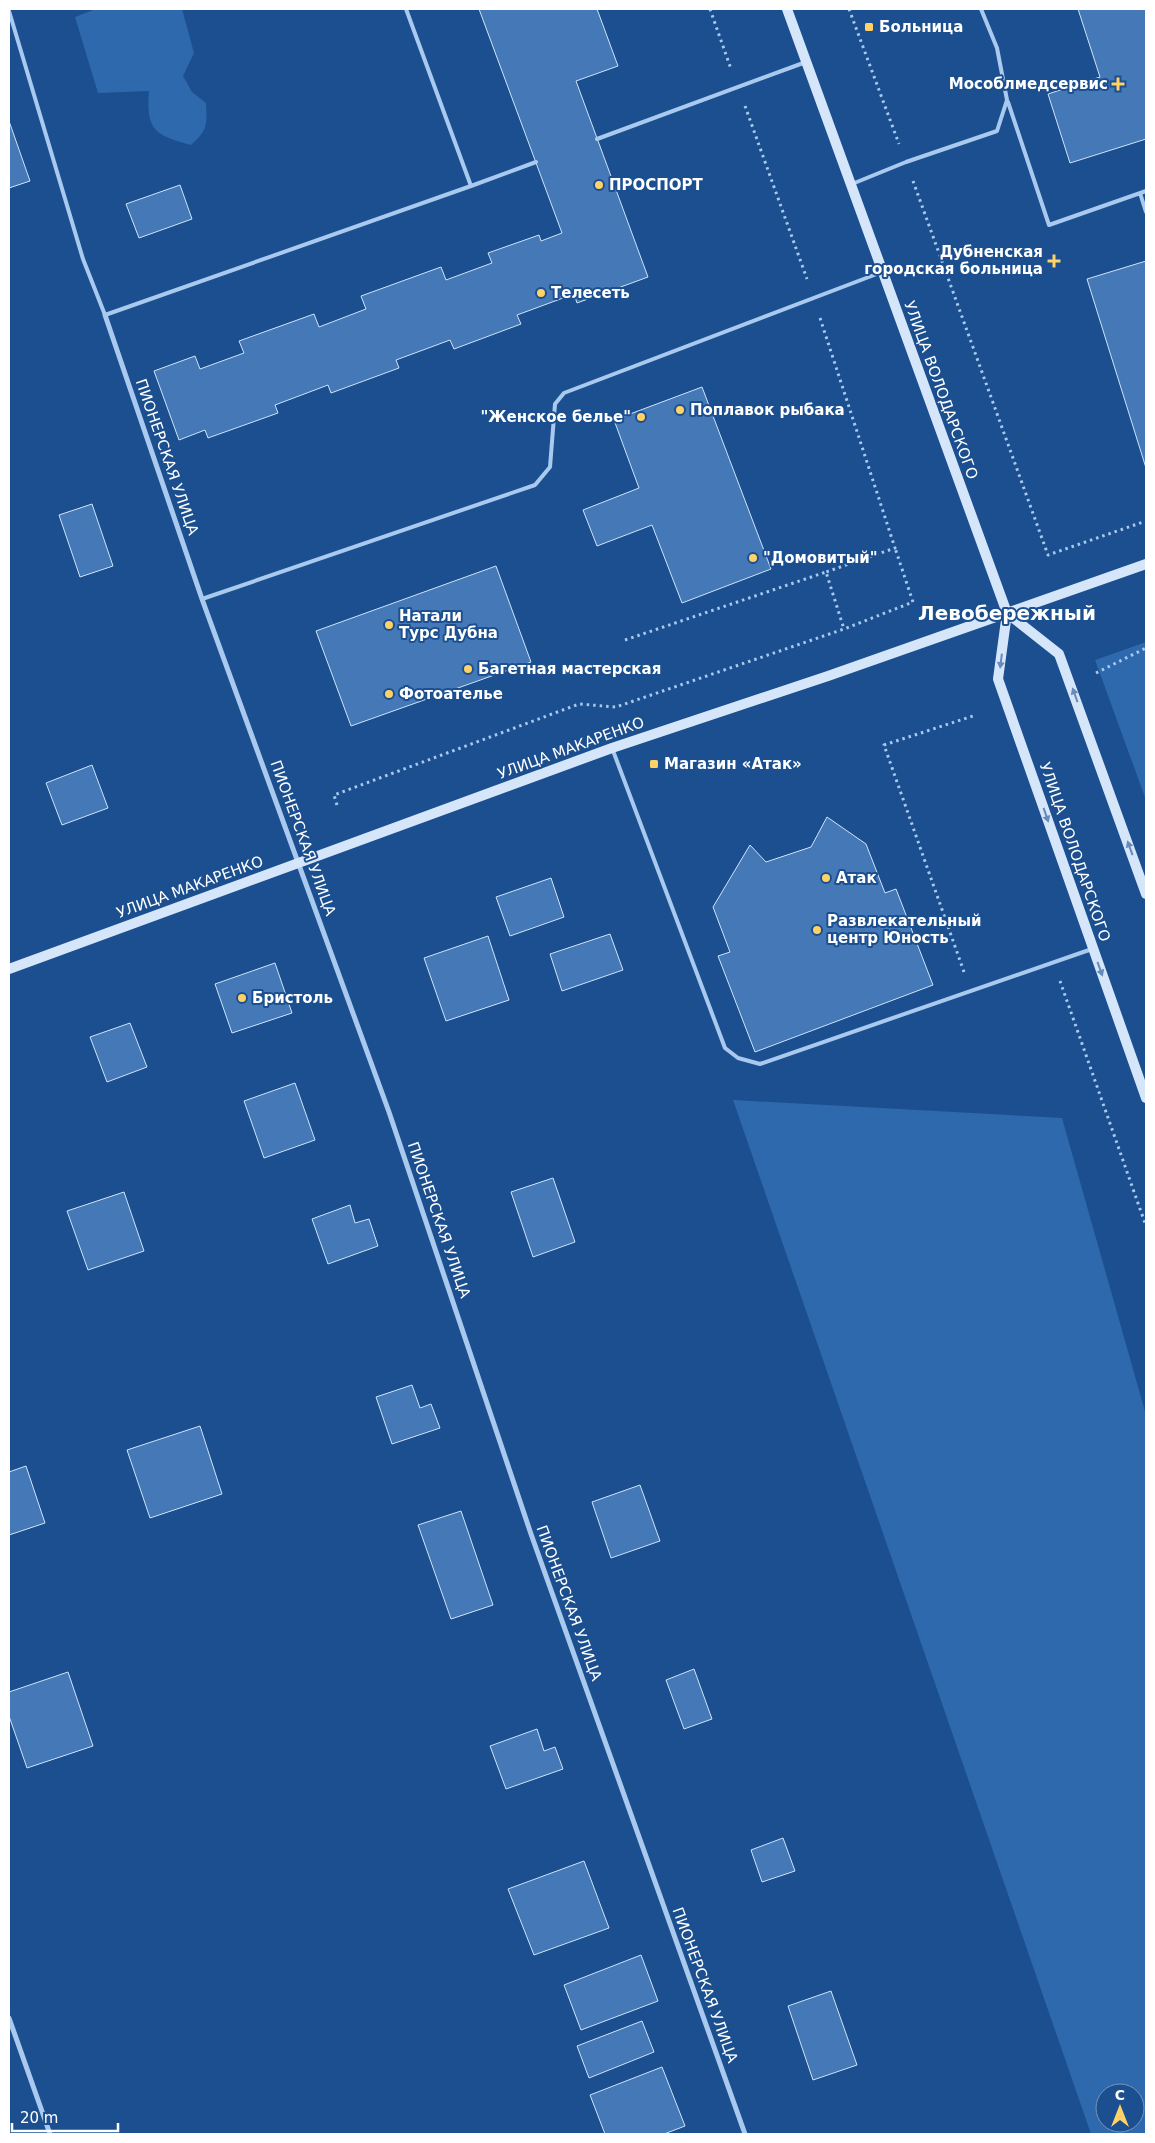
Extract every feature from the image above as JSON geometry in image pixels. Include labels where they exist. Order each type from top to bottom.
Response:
[{"type":"main road","name":"УЛИЦА ВОЛОДАРСКОГО","points":[[790,9],[850,185],[1007,613],[998,679],[1146,1098]]},
{"type":"main road","name":"УЛИЦА МАКАРЕНКО","points":[[9,969],[612,748],[1146,564]]},
{"type":"main road","points":[[1007,613],[1060,654],[1146,894]]},
{"type":"street","name":"ПИОНЕРСКАЯ УЛИЦА","points":[[105,315],[202,599],[389,1112],[531,1534],[745,2134]]},
{"type":"street","points":[[9,2018],[50,2134]]},
{"type":"lane","points":[[406,9],[471,186]]},
{"type":"lane","points":[[981,9],[996,48],[1007,100],[1049,225],[1146,191]]},
{"type":"lane","points":[[9,11],[83,259],[105,315],[536,162]]},
{"type":"lane","points":[[597,139],[807,62]]},
{"type":"lane","points":[[850,185],[906,162],[998,131],[1007,100]]},
{"type":"lane","points":[[1140,193],[1146,212]]},
{"type":"lane","points":[[202,599],[535,485],[550,467],[556,404],[564,393],[882,272]]},
{"type":"lane","points":[[612,748],[725,1048],[738,1058],[760,1064],[1093,949]]},
{"type":"path","points":[[850,9],[1048,555],[1146,521]]},
{"type":"path","points":[[337,805],[334,794],[579,704],[616,707],[844,629],[913,602],[895,548]]},
{"type":"path","points":[[625,640],[826,572],[844,629]]},
{"type":"path","points":[[1096,673],[1146,648]]},
{"type":"path","points":[[970,991],[884,745],[973,716]]},
{"type":"path","points":[[1053,962],[1146,1226]]},
{"type":"shaded area","points":[[96,9],[182,9],[194,53],[183,76],[192,92],[206,103],[205,127],[201,135],[191,145],[168,138],[155,129],[149,114],[149,91],[98,93],[75,17]]},
{"type":"shaded area","points":[[1146,642],[1146,800],[1095,660]]},
{"type":"shaded area","points":[[733,1100],[1062,1118],[1146,1415],[1146,2134],[1091,2134]]},
{"type":"building","points":[[479,9],[597,9],[618,66],[576,81],[648,277],[577,303],[574,294],[517,315],[521,324],[454,349],[450,340],[396,360],[399,368],[331,393],[328,385],[275,405],[278,413],[208,438],[205,430],[179,440],[154,371],[195,356],[200,369],[244,353],[239,341],[314,314],[319,327],[366,309],[361,296],[441,267],[446,280],[492,263],[488,253],[539,235],[541,241],[562,233]]},
{"type":"building","points":[[1078,9],[1146,9],[1146,139],[1070,163],[1048,94],[1100,77]]},
{"type":"building","points":[[9,121],[30,181],[9,188]]},
{"type":"building","points":[[180,185],[192,219],[139,238],[126,204]]},
{"type":"building","points":[[1146,261],[1146,468],[1087,279]]},
{"type":"building","points":[[702,387],[771,569],[682,603],[652,525],[597,546],[583,510],[639,488],[614,420]]},
{"type":"building","points":[[92,504],[113,566],[80,577],[59,515]]},
{"type":"building","points":[[496,566],[531,662],[351,726],[316,631]]},
{"type":"building","points":[[92,765],[108,808],[62,825],[46,783]]},
{"type":"building","name":"Развлекательный центр Юность","points":[[827,817],[866,844],[885,893],[896,889],[933,985],[755,1052],[718,956],[730,952],[713,907],[750,845],[766,862],[811,847]]},
{"type":"building","points":[[551,878],[564,917],[510,936],[496,897]]},
{"type":"building","points":[[610,934],[623,970],[562,991],[550,954]]},
{"type":"building","points":[[488,936],[509,1000],[446,1021],[424,958]]},
{"type":"building","points":[[275,963],[292,1013],[232,1033],[215,984]]},
{"type":"building","points":[[130,1023],[147,1067],[107,1082],[90,1037]]},
{"type":"building","points":[[295,1083],[315,1140],[264,1158],[244,1101]]},
{"type":"building","points":[[553,1178],[575,1242],[533,1257],[511,1192]]},
{"type":"building","points":[[124,1192],[144,1251],[88,1270],[67,1211]]},
{"type":"building","points":[[350,1205],[355,1223],[369,1219],[378,1246],[328,1264],[312,1219]]},
{"type":"building","points":[[412,1385],[420,1408],[431,1404],[440,1428],[392,1444],[376,1397]]},
{"type":"building","points":[[200,1426],[222,1494],[150,1518],[127,1450]]},
{"type":"building","points":[[26,1466],[45,1523],[9,1535],[9,1472]]},
{"type":"building","points":[[640,1485],[660,1541],[611,1558],[592,1502]]},
{"type":"building","points":[[461,1511],[493,1605],[451,1619],[418,1525]]},
{"type":"building","points":[[694,1669],[712,1719],[684,1729],[666,1680]]},
{"type":"building","points":[[68,1672],[93,1746],[27,1768],[9,1716],[9,1692]]},
{"type":"building","points":[[537,1729],[544,1751],[555,1747],[563,1769],[506,1789],[490,1746]]},
{"type":"building","points":[[783,1838],[795,1871],[762,1882],[751,1850]]},
{"type":"building","points":[[584,1861],[609,1928],[534,1955],[508,1889]]},
{"type":"building","points":[[641,1955],[658,2001],[581,2030],[564,1985]]},
{"type":"building","points":[[831,1991],[857,2065],[813,2080],[788,2006]]},
{"type":"building","points":[[642,2021],[654,2052],[589,2078],[577,2046]]},
{"type":"building","points":[[662,2067],[685,2126],[664,2134],[605,2134],[590,2095]]},
{"type":"place","name":"Больница","points":[[869,27]]},
{"type":"place","name":"Мособлмедсервис","points":[[1118,84]]},
{"type":"place","name":"ПРОСПОРТ","points":[[599,185]]},
{"type":"place","name":"Дубненская городская больница","points":[[1054,261]]},
{"type":"place","name":"Телесеть","points":[[541,293]]},
{"type":"place","name":"Поплавок рыбака","points":[[680,410]]},
{"type":"place","name":"\"Женское белье\"","points":[[641,417]]},
{"type":"place","name":"\"Домовитый\"","points":[[753,558]]},
{"type":"place","name":"Натали Турс Дубна","points":[[389,625]]},
{"type":"place","name":"Багетная мастерская","points":[[468,669]]},
{"type":"place","name":"Фотоателье","points":[[389,694]]},
{"type":"place","name":"Магазин «Атак»","points":[[654,764]]},
{"type":"place","name":"Атак","points":[[826,878]]},
{"type":"place","name":"Развлекательный центр Юность","points":[[817,930]]},
{"type":"place","name":"Бристоль","points":[[242,998]]},
{"type":"district","name":"Левобережный","points":[[1007,613]]}]
